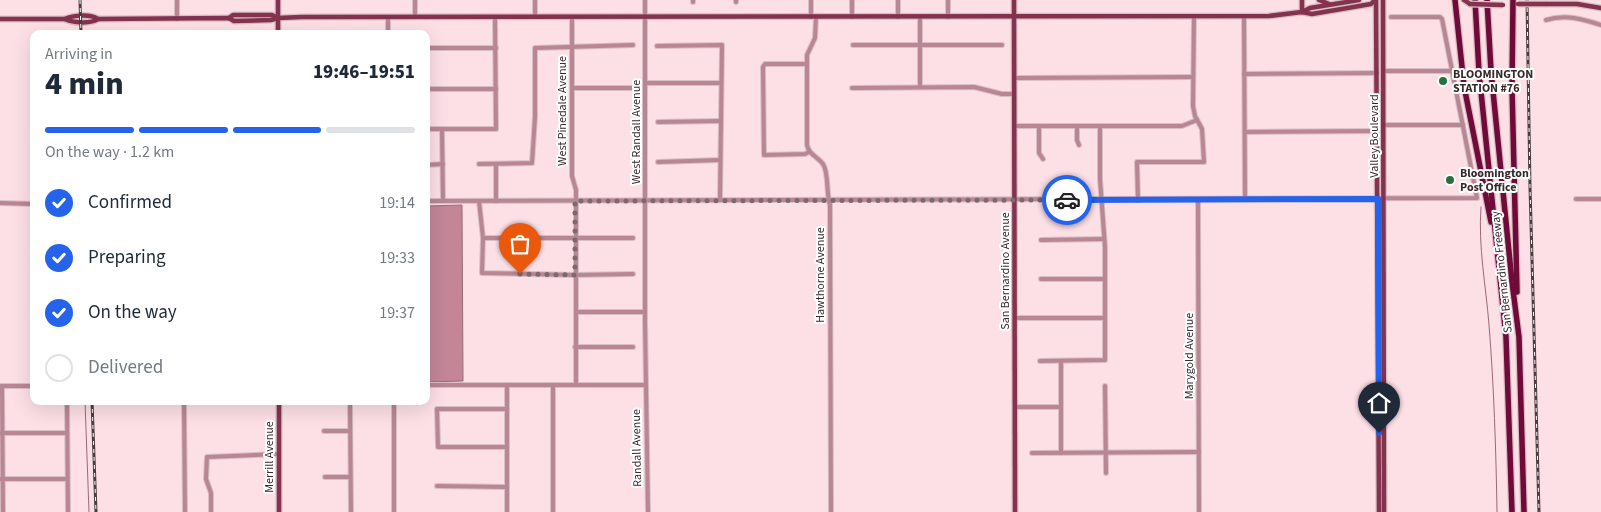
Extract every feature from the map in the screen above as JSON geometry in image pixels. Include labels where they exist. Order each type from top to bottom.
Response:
[{"type":"highway","points":[[1455,0],[1464,86],[1487,207],[1495,238]]},
{"type":"highway","name":"San Bernardino Freeway","points":[[1487,0],[1492,80],[1519,337],[1524,512]]},
{"type":"highway","name":"San Bernardino Freeway","points":[[1473,2],[1506,337],[1512,512]]},
{"type":"highway","points":[[1515,3],[1512,96],[1519,337]]},
{"type":"main road","points":[[278,0],[278,30]]},
{"type":"main road","name":"San Bernardino Avenue","points":[[1014,0],[1015,512]]},
{"type":"main road","points":[[1302,0],[1302,12]]},
{"type":"main road","points":[[1319,0],[1331,4]]},
{"type":"main road","points":[[1302,12],[1310,8],[1359,0]]},
{"type":"main road","points":[[0,19],[65,19],[95,16],[98,19],[229,18],[234,21],[272,20],[278,18],[415,17],[1269,16],[1302,12],[1312,14],[1371,4],[1375,0]]},
{"type":"main road","name":"Valley Boulevard","points":[[1375,0],[1380,199],[1384,512]]},
{"type":"main road","name":"Valley Boulevard","points":[[1379,512],[1380,199],[1384,125],[1383,0]]},
{"type":"main road","points":[[1464,0],[1503,5],[1515,3],[1577,4],[1601,8]]},
{"type":"main road","name":"Merrill Avenue","points":[[279,405],[279,512]]},
{"type":"street","points":[[177,0],[177,19]]},
{"type":"street","points":[[414,0],[415,17]]},
{"type":"street","points":[[535,0],[535,17]]},
{"type":"street","name":"West Randall Avenue","points":[[645,0],[646,385]]},
{"type":"street","points":[[807,64],[765,64],[763,67],[764,155],[805,154],[809,152],[807,145],[807,64],[807,52],[815,38],[816,31],[811,0]]},
{"type":"street","points":[[852,0],[852,17]]},
{"type":"street","points":[[898,0],[898,17]]},
{"type":"street","points":[[948,0],[948,17]]},
{"type":"street","points":[[1138,200],[1137,162],[1204,162],[1203,135],[1194,112],[1194,16]]},
{"type":"street","points":[[1244,16],[1245,199]]},
{"type":"street","points":[[430,129],[496,129],[496,17]]},
{"type":"street","points":[[920,17],[920,87]]},
{"type":"street","points":[[430,201],[646,202],[720,200],[1477,198],[1442,19],[1440,17],[1391,17]]},
{"type":"street","points":[[1546,20],[1554,17],[1575,17],[1601,25]]},
{"type":"street","points":[[388,18],[388,30]]},
{"type":"street","name":"West Pinedale Avenue","points":[[572,18],[572,176],[576,190],[576,384]]},
{"type":"street","points":[[479,164],[532,163],[535,117],[535,48],[633,45]]},
{"type":"street","points":[[657,46],[722,45],[720,200]]},
{"type":"street","points":[[853,45],[1002,45]]},
{"type":"street","points":[[430,48],[496,48]]},
{"type":"street","points":[[1384,71],[1452,71]]},
{"type":"street","points":[[1244,74],[1377,73]]},
{"type":"street","points":[[1014,78],[1194,77]]},
{"type":"street","points":[[646,84],[721,83]]},
{"type":"street","points":[[852,88],[974,87],[1002,94],[1014,94]]},
{"type":"street","points":[[572,88],[632,88]]},
{"type":"street","points":[[430,89],[496,89]]},
{"type":"street","points":[[1014,126],[1182,126],[1197,120]]},
{"type":"street","points":[[658,122],[720,121]]},
{"type":"street","points":[[1384,125],[1463,126]]},
{"type":"street","points":[[1039,126],[1039,153],[1043,159]]},
{"type":"street","points":[[1076,126],[1079,145]]},
{"type":"street","points":[[1040,361],[1105,360],[1105,279],[1100,126]]},
{"type":"street","points":[[442,129],[443,201]]},
{"type":"street","points":[[1245,132],[1377,131]]},
{"type":"street","name":"Hawthorne Avenue","points":[[809,152],[823,164],[830,205],[831,512]]},
{"type":"street","points":[[658,162],[720,160]]},
{"type":"street","points":[[430,165],[443,164]]},
{"type":"street","points":[[496,165],[496,201]]},
{"type":"street","points":[[1576,199],[1601,199]]},
{"type":"street","name":"Marygold Avenue","points":[[1198,200],[1199,512]]},
{"type":"street","points":[[479,201],[483,238],[482,274],[633,274]]},
{"type":"street","points":[[0,204],[30,204]]},
{"type":"street","points":[[483,238],[633,238]]},
{"type":"street","points":[[1041,240],[1104,239]]},
{"type":"street","points":[[1041,279],[1105,279]]},
{"type":"street","points":[[576,312],[645,312]]},
{"type":"street","points":[[1015,318],[1105,318]]},
{"type":"street","points":[[575,348],[633,347]]},
{"type":"street","points":[[1061,361],[1061,453]]},
{"type":"street","points":[[430,385],[646,385]]},
{"type":"street","points":[[507,385],[507,512]]},
{"type":"street","points":[[552,385],[553,512]]},
{"type":"street","name":"Randall Avenue","points":[[646,385],[648,512]]},
{"type":"street","points":[[3,512],[1,386],[30,386]]},
{"type":"street","points":[[1105,386],[1106,473]]},
{"type":"street","points":[[66,405],[68,512]]},
{"type":"street","points":[[184,405],[185,512]]},
{"type":"street","points":[[350,405],[350,512]]},
{"type":"street","points":[[394,405],[394,512]]},
{"type":"street","points":[[1015,407],[1061,407]]},
{"type":"street","points":[[506,409],[437,409],[438,447],[506,447]]},
{"type":"street","points":[[324,431],[350,431]]},
{"type":"street","points":[[1,433],[67,433]]},
{"type":"street","points":[[1032,453],[1199,452]]},
{"type":"street","points":[[211,512],[210,493],[206,479],[207,457],[279,454]]},
{"type":"street","points":[[325,477],[350,477]]},
{"type":"street","points":[[1,480],[68,480]]},
{"type":"street","points":[[437,486],[507,487]]},
{"type":"shaded area","points":[[462,205],[463,381],[430,382],[430,206]]},
{"type":"waterway","points":[[1481,207],[1481,252],[1489,325],[1497,512]]},
{"type":"waterway","points":[[85,405],[89,512]]},
{"type":"railway","points":[[80,0],[81,30]]},
{"type":"railway","points":[[1527,0],[1539,512]]},
{"type":"railway","points":[[92,405],[96,512]]},
{"type":"way so far","points":[[520,274],[575,275],[575,201],[1067,200]]},
{"type":"place","name":"BLOOMINGTON STATION #76","points":[[1443,81]]},
{"type":"place","name":"Bloomington Post Office","points":[[1450,180]]},
{"type":"route","points":[[1067,200],[1378,199],[1379,433]]}]
